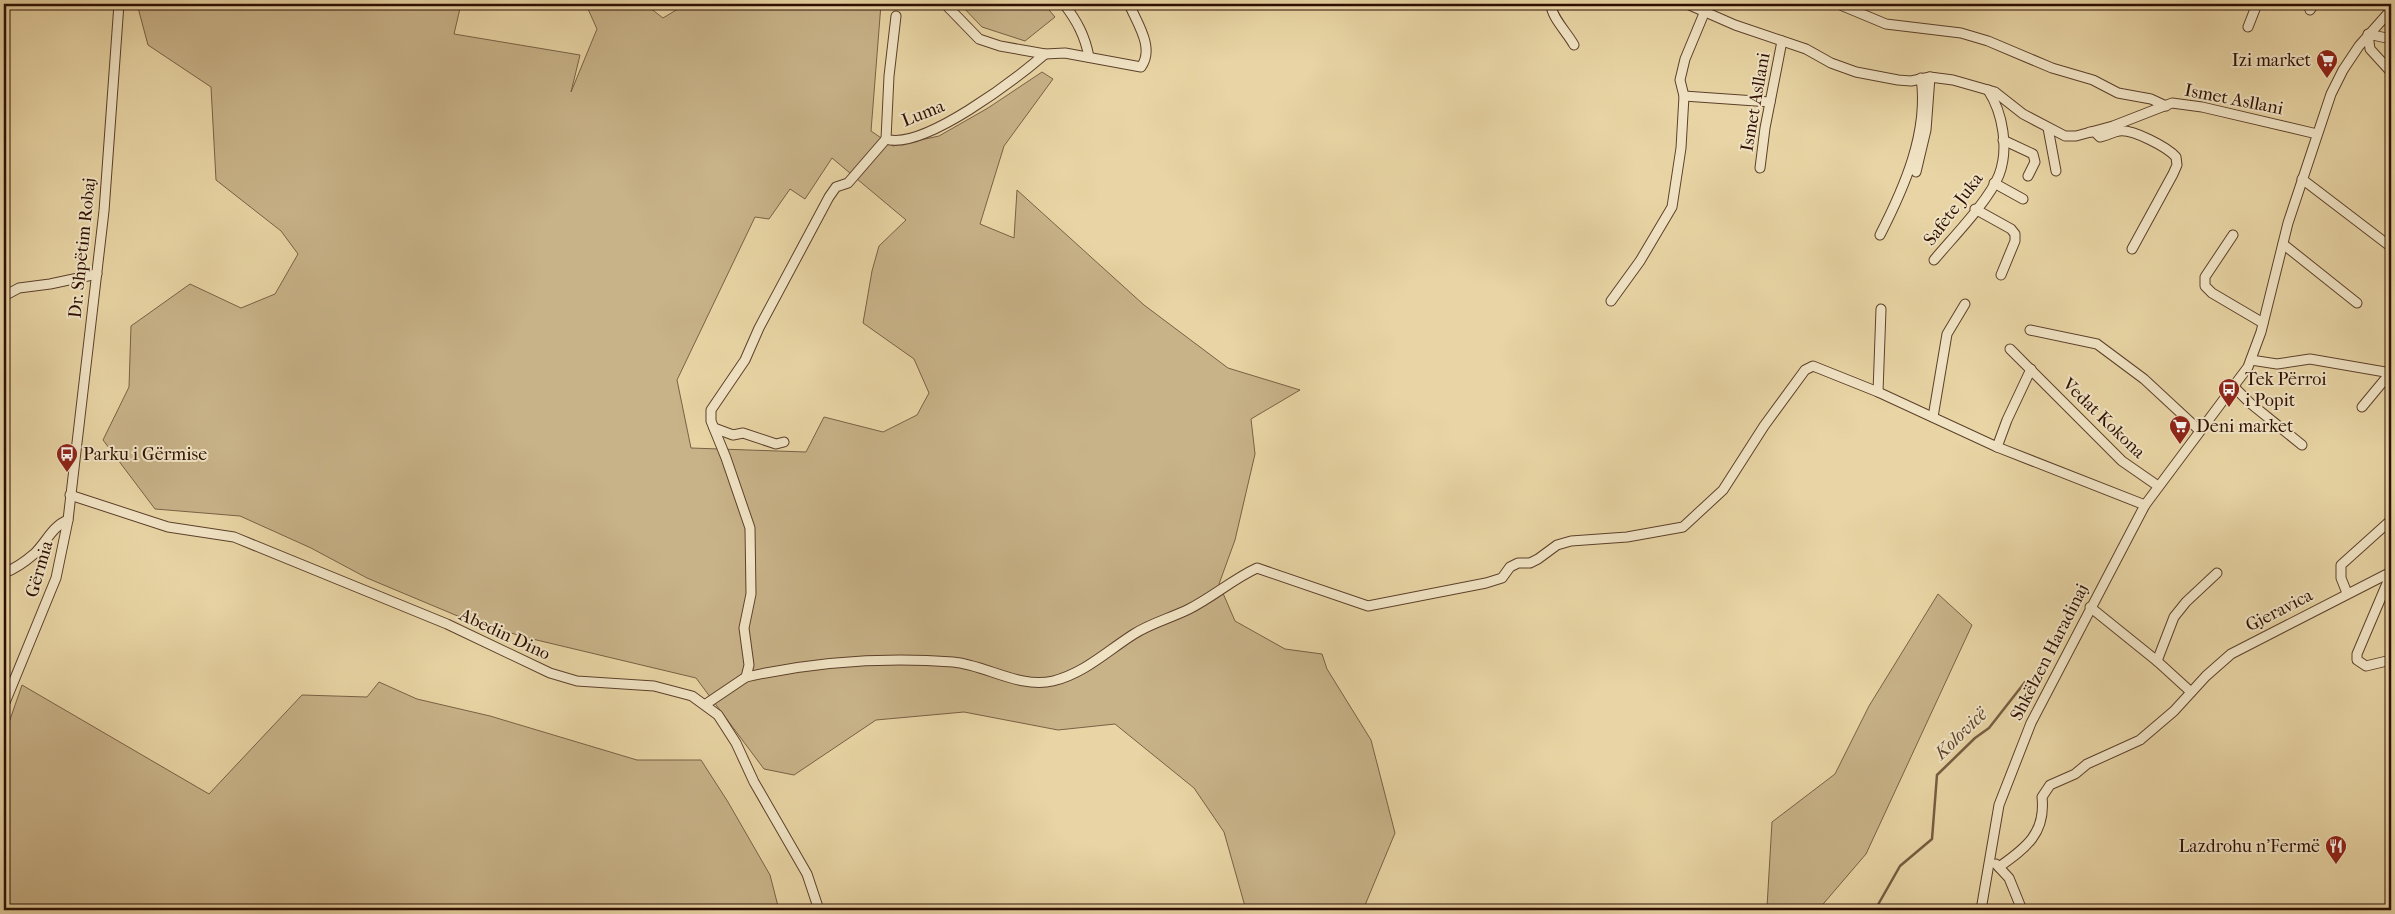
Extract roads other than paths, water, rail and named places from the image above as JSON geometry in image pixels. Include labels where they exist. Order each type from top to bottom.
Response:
[{"type":"street","name":"Dr. Shpëtim Robaj","points":[[70,495],[104,211],[119,4]]},
{"type":"street","points":[[945,4],[979,39],[1000,46],[1045,54],[1065,53],[1141,67],[1146,60],[1148,48],[1129,4]]},
{"type":"street","points":[[1064,4],[1086,39],[1089,57]]},
{"type":"street","points":[[1551,4],[1553,15],[1562,25],[1574,45]]},
{"type":"street","name":"Ismet Asllani","points":[[1686,4],[1735,24],[1806,49],[1831,63],[1856,72],[1898,80],[1925,78],[1953,80],[1995,92],[2023,114],[2065,136],[2089,132],[2133,120],[2172,103],[2202,107],[2317,134]]},
{"type":"street","points":[[1838,4],[1886,24],[1961,33],[1988,41],[2052,68],[2092,80],[2118,93],[2151,99],[2166,106]]},
{"type":"street","points":[[2248,27],[2257,4]]},
{"type":"street","name":"Shkëlzen Haradinaj","points":[[1981,910],[2000,805],[2009,776],[2031,723],[2144,505],[2234,386],[2251,360],[2263,323],[2302,179],[2337,82],[2350,59],[2368,34],[2391,10]]},
{"type":"street","points":[[1611,301],[1640,261],[1672,207],[1681,148],[1684,96],[1680,80],[1685,59],[1705,11]]},
{"type":"street","name":"Luma","points":[[896,16],[889,76],[886,139],[907,139],[926,133],[953,120],[1023,72],[1045,54]]},
{"type":"street","points":[[2391,39],[2368,34],[2370,49],[2391,72]]},
{"type":"street","name":"Ismet Asllani","points":[[1760,168],[1782,41]]},
{"type":"street","points":[[1916,172],[1926,130],[1925,78]]},
{"type":"street","points":[[1880,236],[1908,170],[1918,138],[1925,78]]},
{"type":"street","name":"Safete Juka","points":[[1934,260],[1975,210],[1999,175],[2003,140],[1997,104],[1988,90]]},
{"type":"street","points":[[1684,96],[1770,102]]},
{"type":"street","points":[[2048,128],[2056,171]]},
{"type":"street","name":"Ismet Asllani","points":[[2089,132],[2095,132],[2100,137],[2119,131],[2129,132],[2162,146],[2176,157],[2177,165],[2173,174],[2132,249]]},
{"type":"street","points":[[746,677],[748,666],[744,628],[751,594],[750,528],[711,421],[711,410],[745,360],[759,328],[836,187],[848,183],[886,139]]},
{"type":"street","points":[[2003,140],[2033,154],[2035,162],[2028,176]]},
{"type":"street","points":[[2302,179],[2391,247]]},
{"type":"street","points":[[1994,183],[2023,199]]},
{"type":"street","points":[[1975,210],[2011,229],[2015,234],[2015,241],[2001,275]]},
{"type":"street","points":[[2233,235],[2205,278],[2205,286],[2212,293],[2263,323]]},
{"type":"street","points":[[2283,244],[2358,303]]},
{"type":"street","points":[[4,296],[19,288],[50,284],[97,274]]},
{"type":"street","points":[[1933,417],[1947,334],[1965,304]]},
{"type":"street","points":[[1878,392],[1881,309]]},
{"type":"street","points":[[2030,330],[2097,344],[2144,379],[2199,430]]},
{"type":"street","name":"Vedat Kokona","points":[[2010,349],[2122,461],[2158,486]]},
{"type":"street","points":[[2251,360],[2277,364],[2310,360],[2391,373]]},
{"type":"street","points":[[706,704],[746,677],[781,669],[820,665],[904,660],[956,663],[1036,684],[1071,675],[1100,660],[1133,635],[1190,609],[1257,568],[1368,606],[1486,584],[1502,578],[1510,567],[1518,563],[1530,563],[1557,545],[1571,541],[1627,537],[1683,527],[1723,490],[1764,426],[1809,367],[1820,368],[1878,392],[1997,447],[2144,505]]},
{"type":"street","points":[[1997,447],[2007,420],[2031,369]]},
{"type":"street","points":[[2362,407],[2391,373]]},
{"type":"street","points":[[2234,386],[2250,403],[2302,445]]},
{"type":"street","points":[[714,428],[733,435],[743,434],[776,444],[784,442]]},
{"type":"street","name":"Gërmia","points":[[4,705],[56,578],[68,520],[70,495]]},
{"type":"street","name":"Abedin Dino","points":[[70,495],[168,527],[234,537],[447,624],[550,673],[577,681],[672,689],[692,696],[706,704],[718,715],[736,743],[754,782],[807,874],[819,910]]},
{"type":"street","points":[[4,572],[34,554],[52,532],[68,520]]},
{"type":"street","points":[[2347,593],[2341,578],[2341,564],[2391,520]]},
{"type":"street","points":[[2157,661],[2174,617],[2186,602],[2217,573]]},
{"type":"street","points":[[2391,573],[2357,654],[2357,660],[2366,666],[2391,660]]},
{"type":"street","name":"Gjeravica","points":[[1999,867],[2031,841],[2040,827],[2044,811],[2042,797],[2050,786],[2075,774],[2087,764],[2140,740],[2174,711],[2231,654],[2347,593],[2391,573]]},
{"type":"street","points":[[2090,607],[2157,661],[2191,692]]},
{"type":"street","points":[[1990,856],[2009,878],[2022,910]]},
{"type":"waterway","name":"Kolovicë","points":[[1875,910],[1900,866],[1932,839],[1937,775],[1975,738],[1989,728],[2025,682]]},
{"type":"place","name":"Izi market","points":[[2327,79]]},
{"type":"place","name":"Tek Përroi i Popit","points":[[2229,408]]},
{"type":"place","name":"Deni market","points":[[2180,445]]},
{"type":"place","name":"Parku i Gërmise","points":[[67,473]]},
{"type":"place","name":"Lazdrohu n’Fermë","points":[[2336,865]]}]
